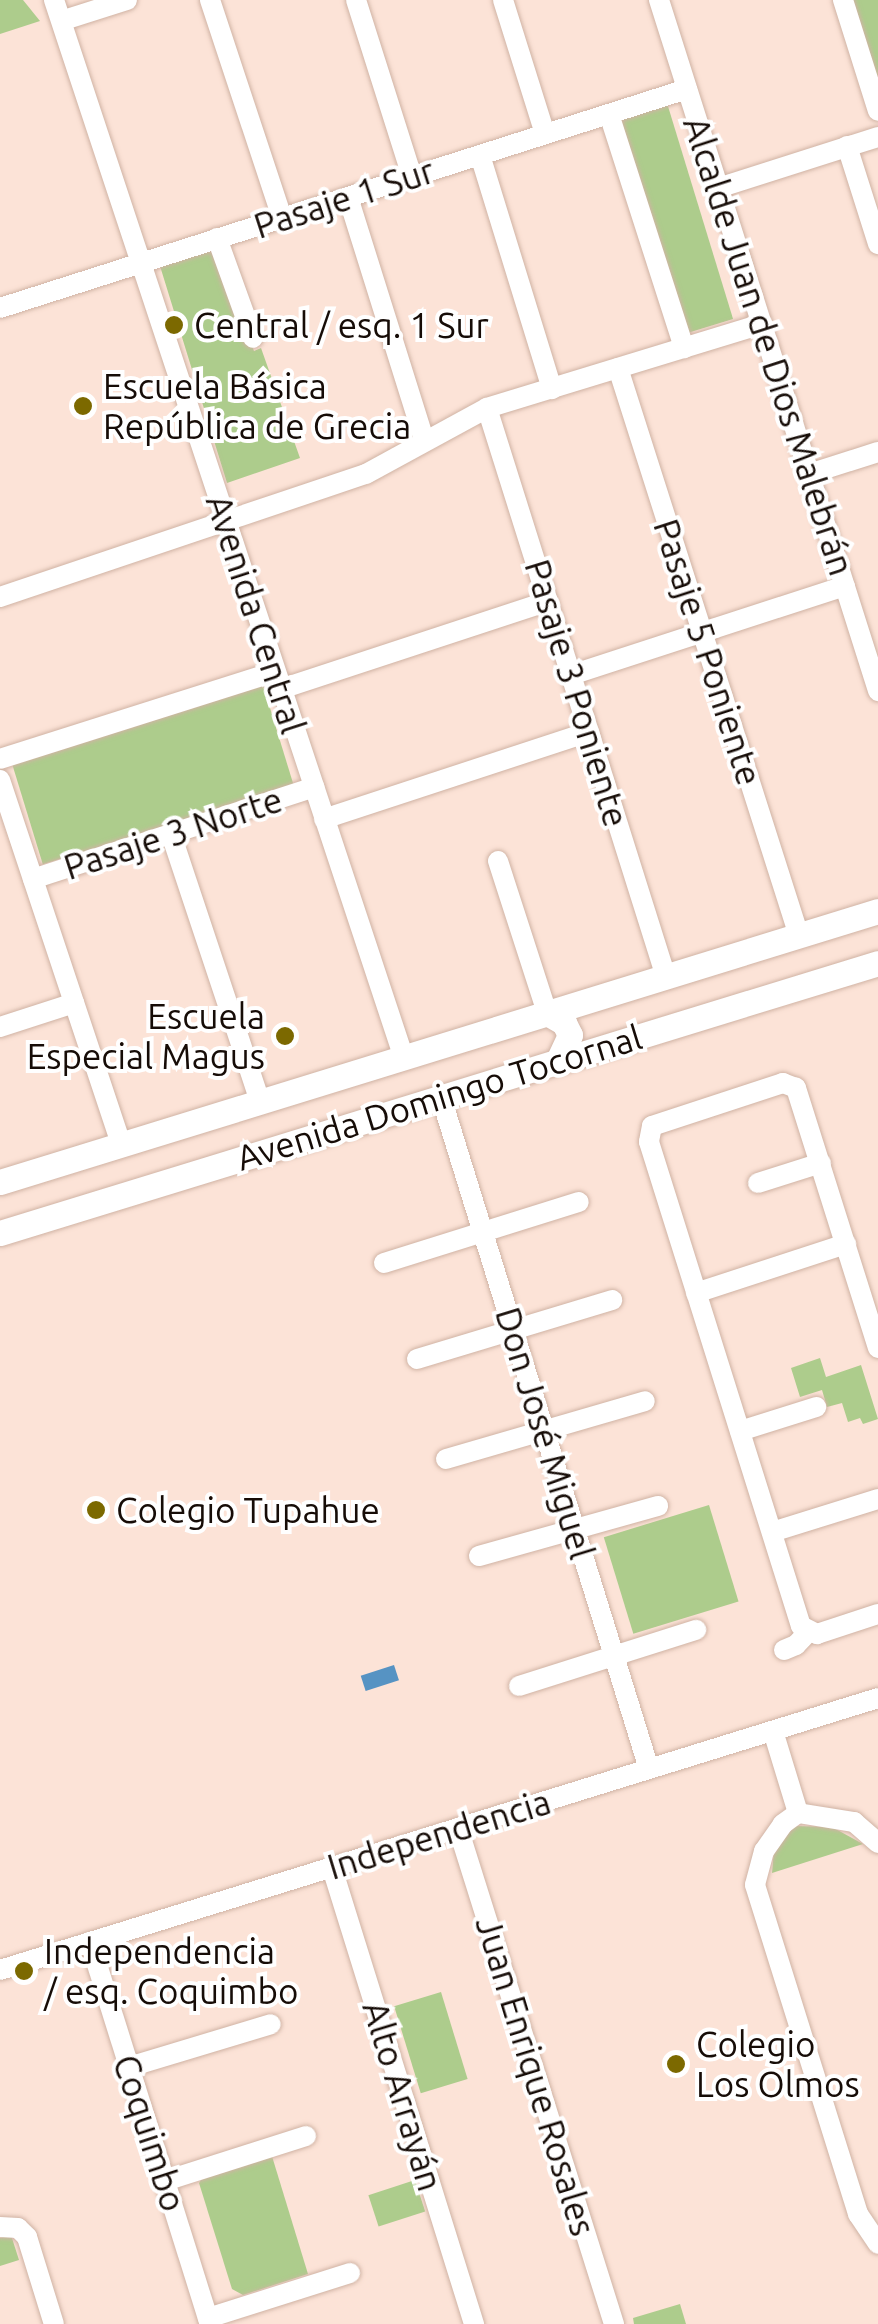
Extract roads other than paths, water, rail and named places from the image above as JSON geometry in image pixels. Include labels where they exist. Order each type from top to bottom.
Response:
[{"type":"main road","name":"Avenida Domingo Tocornal","points":[[0,1182],[878,912]]},
{"type":"main road","name":"Avenida Domingo Tocornal","points":[[0,1233],[878,963]]},
{"type":"main road","points":[[548,1013],[564,1024],[570,1035],[558,1061]]},
{"type":"main road","points":[[289,1093],[286,1120],[302,1140]]},
{"type":"street","name":"Avenida Central","points":[[54,0],[64,20],[404,1058]]},
{"type":"street","points":[[64,20],[127,0]]},
{"type":"street","points":[[210,0],[282,218]]},
{"type":"street","points":[[356,0],[412,177]]},
{"type":"street","points":[[503,0],[546,134]]},
{"type":"street","points":[[842,0],[878,111]]},
{"type":"street","name":"Alcalde Juan de Dios Malebrán","points":[[661,1],[878,691]]},
{"type":"street","name":"Pasaje 1 Sur","points":[[2,302],[142,263],[687,89]]},
{"type":"street","points":[[609,114],[684,348]]},
{"type":"street","points":[[718,188],[878,136]]},
{"type":"street","points":[[848,146],[878,244]]},
{"type":"street","points":[[480,155],[552,388]]},
{"type":"street","points":[[348,197],[424,440]]},
{"type":"street","points":[[217,238],[254,338]]},
{"type":"street","points":[[0,597],[366,474],[487,408],[762,324]]},
{"type":"street","name":"Pasaje 5 Poniente","points":[[618,368],[799,936]]},
{"type":"street","name":"Pasaje 3 Poniente","points":[[487,408],[666,977]]},
{"type":"street","points":[[809,474],[878,452]]},
{"type":"street","points":[[571,675],[845,586]]},
{"type":"street","points":[[0,759],[548,601]]},
{"type":"street","name":"Pasaje 3 Norte","points":[[324,819],[589,732]]},
{"type":"street","points":[[0,780],[121,1144]]},
{"type":"street","name":"Pasaje 3 Norte","points":[[33,879],[314,786]]},
{"type":"street","points":[[171,834],[260,1102]]},
{"type":"street","points":[[498,861],[548,1013]]},
{"type":"street","points":[[0,1028],[74,1003]]},
{"type":"street","points":[[878,1348],[799,1091],[788,1083],[652,1126],[649,1142],[800,1622],[808,1632],[817,1634],[878,1614]]},
{"type":"street","name":"Don José Miguel","points":[[441,1098],[649,1770]]},
{"type":"street","points":[[758,1183],[821,1163]]},
{"type":"street","points":[[384,1262],[579,1202]]},
{"type":"street","points":[[696,1293],[846,1244]]},
{"type":"street","points":[[416,1359],[612,1300]]},
{"type":"street","points":[[446,1458],[644,1402]]},
{"type":"street","points":[[740,1430],[816,1406]]},
{"type":"street","points":[[772,1532],[878,1500]]},
{"type":"street","points":[[478,1556],[658,1506]]},
{"type":"street","points":[[519,1686],[696,1630]]},
{"type":"street","points":[[784,1650],[801,1642],[808,1632]]},
{"type":"street","name":"Independencia","points":[[0,1970],[878,1698]]},
{"type":"street","points":[[772,1731],[798,1813]]},
{"type":"street","points":[[878,1843],[854,1822],[798,1813],[783,1824],[764,1851],[755,1885],[858,2214],[878,2244]]},
{"type":"street","name":"Juan Enrique Rosales","points":[[458,1828],[614,2324]]},
{"type":"street","name":"Alto Arrayán","points":[[332,1868],[474,2324]]},
{"type":"street","name":"Coquimbo","points":[[90,1942],[209,2321]]},
{"type":"street","points":[[129,2068],[270,2024]]},
{"type":"street","points":[[165,2181],[306,2136]]},
{"type":"street","points":[[9,2228],[29,2243],[54,2324]]},
{"type":"street","points":[[209,2321],[350,2273]]},
{"type":"water","points":[[394,1665],[399,1680],[366,1691],[361,1676]]},
{"type":"place","name":"Central / esq. 1 Sur","points":[[174,325]]},
{"type":"place","name":"Escuela Básica República de Grecia","points":[[83,406]]},
{"type":"place","name":"Escuela Especial Magus","points":[[285,1036]]},
{"type":"place","name":"Colegio Tupahue","points":[[96,1510]]},
{"type":"place","name":"Independencia / esq. Coquimbo","points":[[24,1971]]},
{"type":"place","name":"Colegio Los Olmos","points":[[676,2064]]}]
